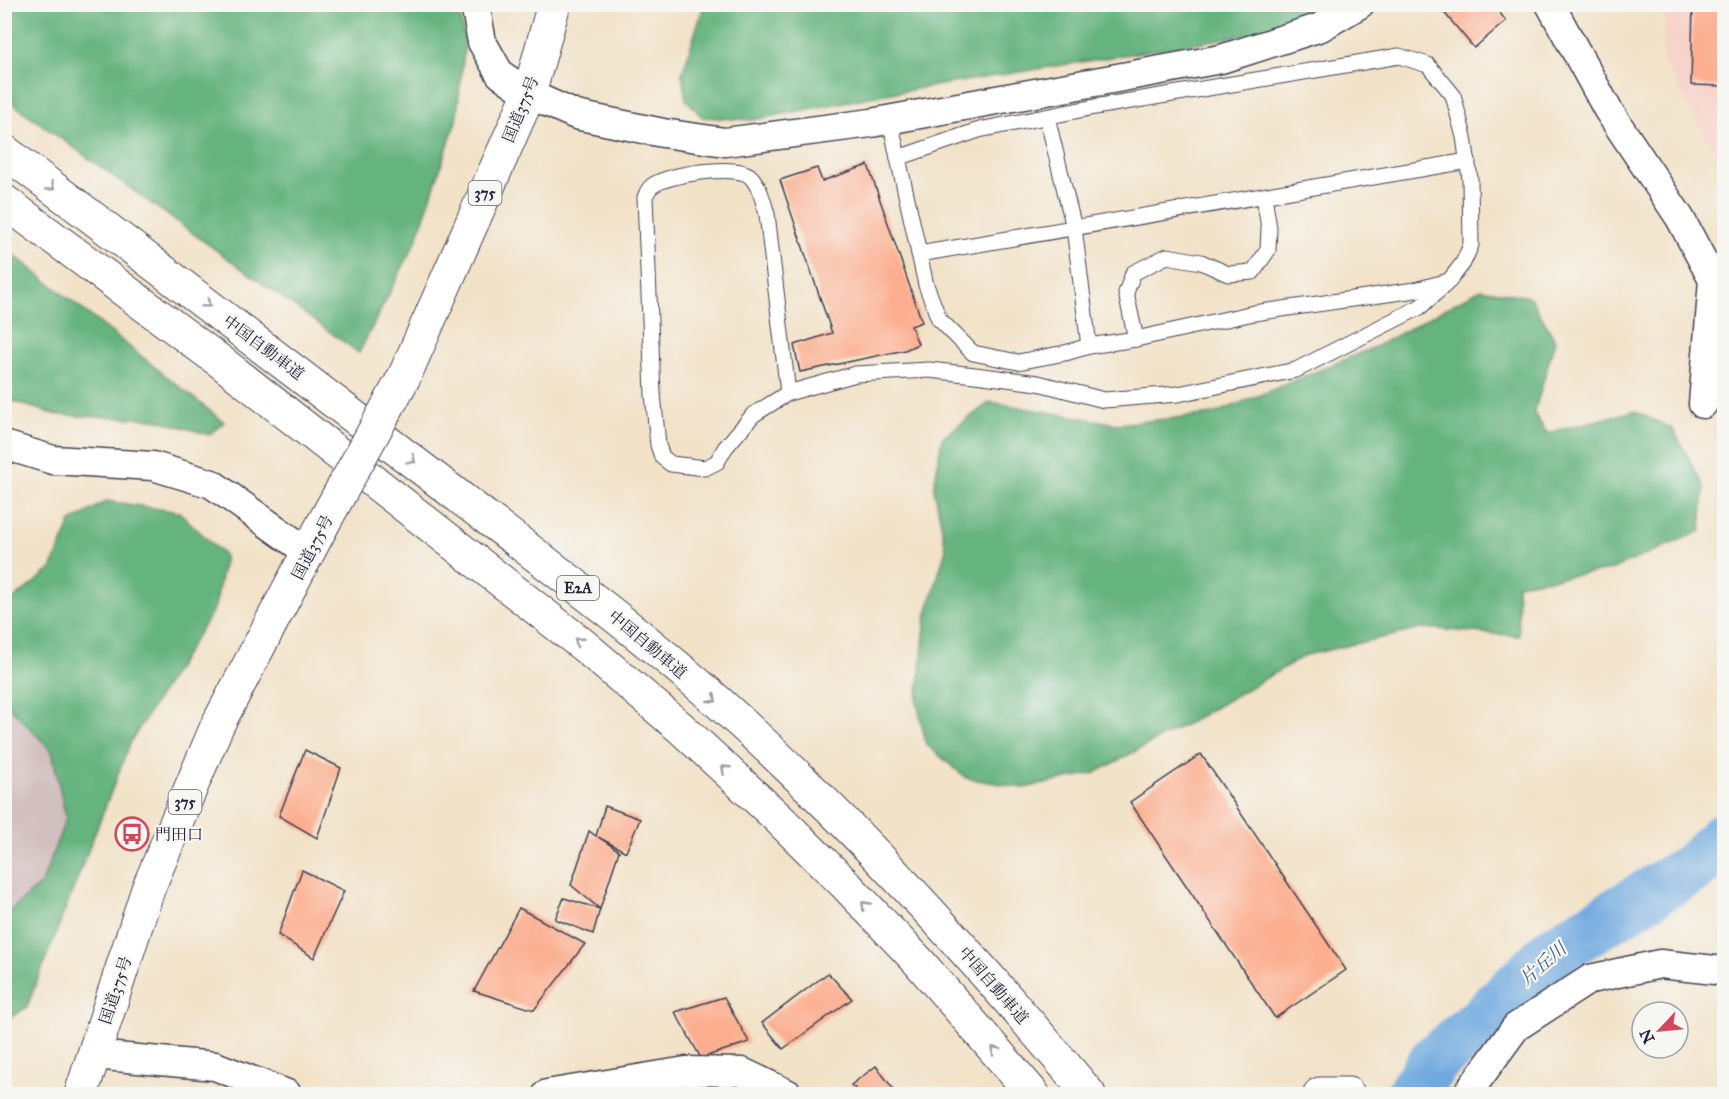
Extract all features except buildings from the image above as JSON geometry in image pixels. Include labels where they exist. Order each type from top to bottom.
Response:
[{"type":"main road","name":"国道375号","points":[[81,1095],[148,888],[217,726],[323,524],[404,377],[528,94],[554,4]]},
{"type":"main road","name":"中国自動車道","points":[[4,151],[249,335],[610,612],[716,701],[889,868],[970,956],[1089,1094]]},
{"type":"main road","name":"E2A","points":[[4,201],[221,362],[556,623],[682,729],[844,883],[918,961],[1033,1095]]},
{"type":"main road","points":[[1320,1095],[1348,1095]]},
{"type":"street","points":[[475,4],[482,42],[500,74],[528,94],[576,115],[663,133],[725,142],[890,119],[1221,59],[1321,27],[1360,4]]},
{"type":"street","points":[[1550,4],[1608,110],[1719,281],[1703,404]]},
{"type":"street","points":[[4,445],[53,460],[153,466],[212,484],[309,553]]},
{"type":"street","points":[[1467,1095],[1516,1027],[1590,979],[1660,964],[1725,971]]},
{"type":"street","points":[[94,1055],[215,1066],[286,1095]]},
{"type":"street","points":[[547,1095],[686,1071],[742,1072],[788,1095]]},
{"type":"lane","points":[[788,393],[767,214],[760,191],[750,177],[739,170],[703,171],[658,182],[649,187],[645,197],[648,308],[658,444],[662,457],[671,464],[705,468],[717,462],[725,448],[753,415],[788,393],[856,374],[929,370],[1038,384],[1104,400],[1178,394],[1296,370],[1420,307],[1449,281],[1463,263],[1472,245],[1468,161],[1453,94],[1428,65],[1399,56],[1095,107],[980,130],[898,158]]},
{"type":"lane","points":[[1047,117],[1074,228],[1089,346]]},
{"type":"lane","points":[[890,119],[926,285],[939,319],[973,353],[1018,362],[1254,313],[1415,290],[1449,281]]},
{"type":"lane","points":[[919,254],[1468,161]]},
{"type":"lane","points":[[1136,339],[1126,293],[1133,273],[1167,256],[1201,262],[1228,274],[1253,272],[1268,250],[1269,228],[1264,196]]},
{"type":"shaded area","points":[[1664,5],[1724,5],[1724,163],[1721,162],[1663,61]]},
{"type":"shaded area","points":[[5,702],[52,751],[66,818],[42,883],[5,915]]},
{"type":"green space","points":[[5,4],[459,5],[465,43],[456,121],[417,239],[359,353],[5,98]]},
{"type":"green space","points":[[704,5],[1338,5],[1318,15],[1252,34],[880,95],[753,120],[702,117],[686,99],[682,74]]},
{"type":"green space","points":[[4,248],[224,422],[209,435],[155,419],[57,415],[5,399]]},
{"type":"green space","points":[[1481,289],[1530,297],[1555,340],[1534,414],[1547,433],[1634,411],[1673,429],[1704,487],[1701,531],[1610,570],[1517,584],[1519,636],[1425,628],[1306,655],[1095,773],[1024,788],[966,778],[926,744],[917,702],[926,617],[946,549],[934,488],[942,438],[990,402],[1117,424],[1214,414],[1377,346]]},
{"type":"green space","points":[[107,501],[179,512],[225,556],[215,607],[131,741],[27,1007],[5,1021],[5,915],[42,883],[66,818],[52,751],[5,702],[5,606],[51,569],[71,522]]},
{"type":"waterway","name":"片丘川","points":[[1412,1094],[1435,1060],[1482,1021],[1554,951],[1694,867],[1724,838]]},
{"type":"place","name":"門田口","points":[[132,834]]}]
